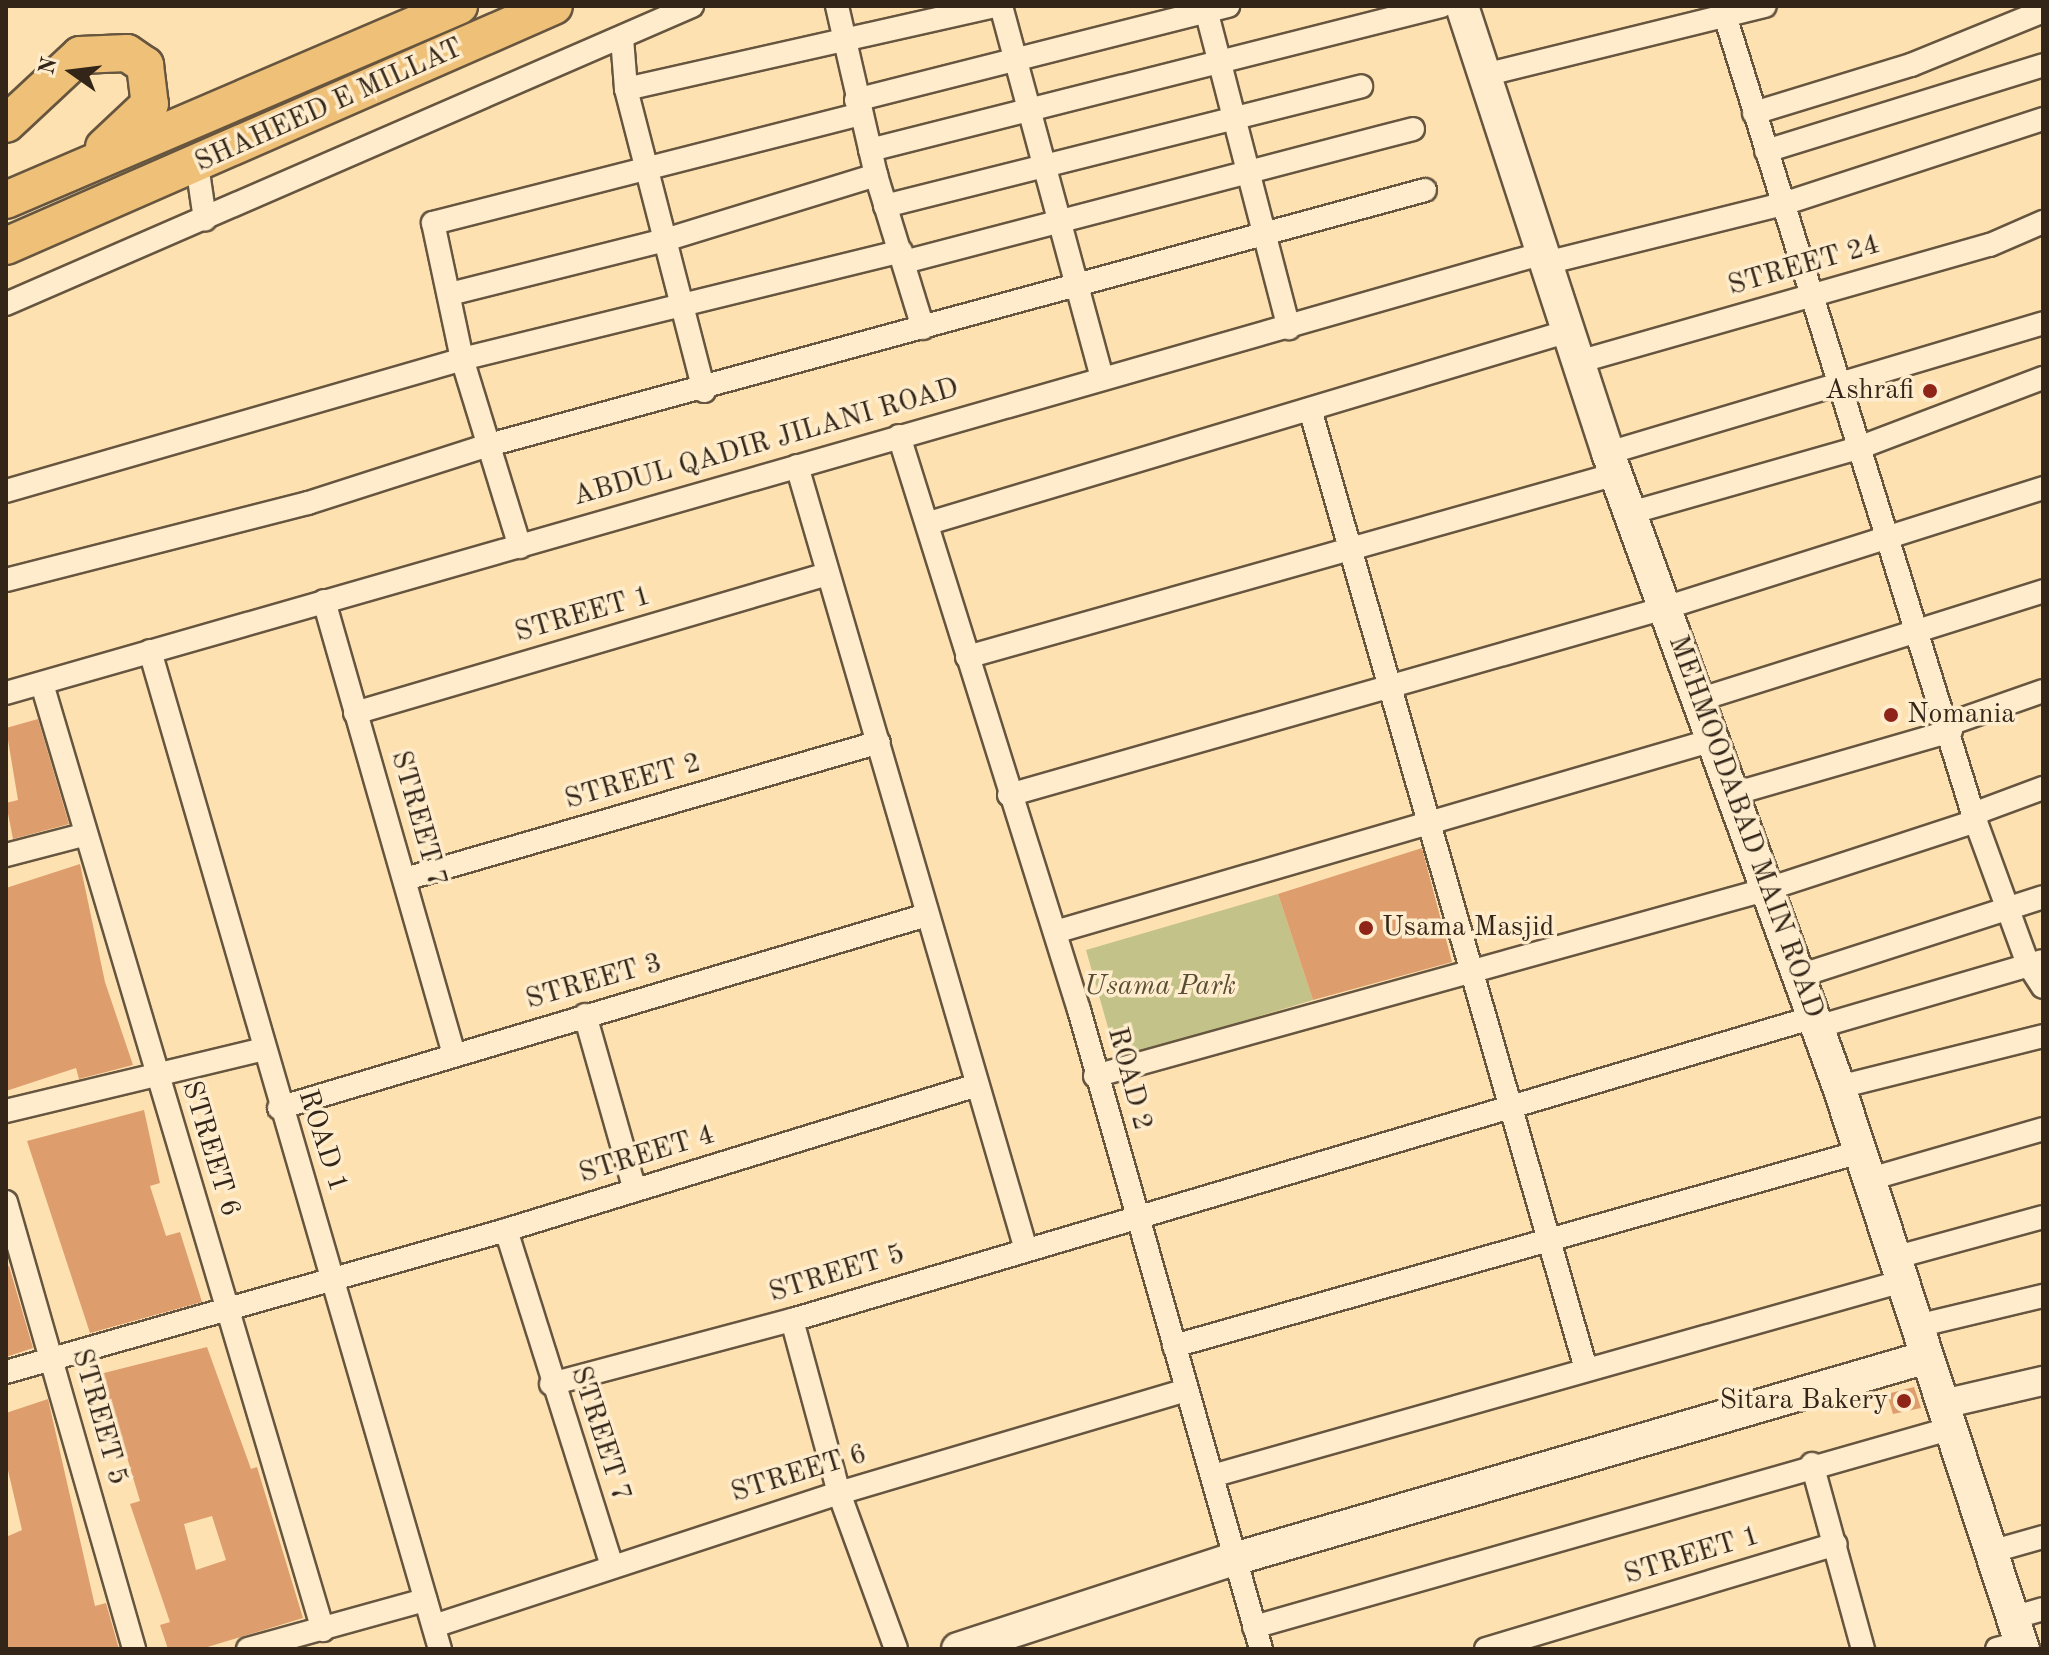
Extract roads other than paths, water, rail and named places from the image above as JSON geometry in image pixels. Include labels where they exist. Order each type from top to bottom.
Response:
[{"type":"main road","name":"SHAHEED E MILLAT","points":[[6,200],[459,6]]},
{"type":"main road","name":"SHAHEED E MILLAT","points":[[6,246],[104,206],[554,6]]},
{"type":"main road","name":"MEHMOODABAD MAIN ROAD","points":[[1462,6],[1612,464],[1839,1087],[1990,1552],[2013,1640]]},
{"type":"main road","points":[[6,124],[80,55],[127,53],[145,65],[150,104],[82,166]]},
{"type":"main road","points":[[958,1649],[1234,1559],[1927,1357]]},
{"type":"street","points":[[6,304],[692,6]]},
{"type":"street","points":[[837,6],[841,43],[876,175],[923,328]]},
{"type":"street","points":[[626,89],[998,6],[1017,61],[1101,375]]},
{"type":"street","points":[[870,150],[1221,65],[1441,6]]},
{"type":"street","points":[[1484,75],[1724,12],[1765,6]]},
{"type":"street","points":[[520,547],[462,359],[433,223],[648,172],[858,107],[1213,8],[1221,65],[1289,328]]},
{"type":"street","points":[[1754,113],[1911,65],[2043,11]]},
{"type":"street","points":[[1724,12],[1950,728],[1974,818],[2008,909],[2035,962],[2043,987]]},
{"type":"street","points":[[622,38],[626,89],[704,391]]},
{"type":"street","points":[[1766,151],[2043,65]]},
{"type":"street","points":[[885,206],[1047,171],[1361,86]]},
{"type":"street","name":"ABDUL QADIR JILANI ROAD","points":[[6,693],[520,547],[1101,375],[1289,328],[1545,258],[1783,204],[2043,119]]},
{"type":"street","points":[[6,491],[462,359],[902,257],[1061,225],[1413,129]]},
{"type":"street","points":[[197,165],[205,219]]},
{"type":"street","points":[[450,294],[665,240],[876,175]]},
{"type":"street","points":[[7,577],[308,503],[489,445],[704,391],[1264,230],[1425,190]]},
{"type":"street","name":"STREET 24","points":[[1578,362],[1990,245],[2043,222]]},
{"type":"street","points":[[967,657],[1352,548],[1841,386],[2043,323]]},
{"type":"street","points":[[929,523],[1569,331]]},
{"type":"street","points":[[1630,513],[1861,447],[2043,378]]},
{"type":"street","points":[[1310,409],[1508,1103],[1551,1238],[1586,1369]]},
{"type":"street","name":"ROAD 2","points":[[899,436],[929,523],[1009,795],[1055,932],[1257,1638]]},
{"type":"street","points":[[797,466],[1025,1246]]},
{"type":"street","points":[[1009,795],[1665,608],[2043,488]]},
{"type":"street","name":"STREET 1","points":[[355,713],[827,574]]},
{"type":"street","points":[[1698,700],[2043,591]]},
{"type":"street","name":"STREET 7","points":[[324,601],[454,1054]]},
{"type":"street","name":"ROAD 1","points":[[150,651],[261,1050],[335,1278],[440,1649]]},
{"type":"street","name":"STREET 6","points":[[42,684],[83,835],[323,1630]]},
{"type":"street","points":[[1733,794],[1950,728],[2043,691]]},
{"type":"street","points":[[1055,932],[1713,740]]},
{"type":"street","name":"STREET 2","points":[[405,879],[879,742]]},
{"type":"street","points":[[1095,1076],[1768,889],[1974,818],[2043,788]]},
{"type":"street","points":[[6,855],[83,835]]},
{"type":"street","points":[[1799,976],[2043,897]]},
{"type":"street","name":"STREET 3","points":[[279,1108],[927,915]]},
{"type":"street","name":"STREET 5","points":[[551,1384],[792,1320],[1025,1246],[1508,1103],[2035,962]]},
{"type":"street","points":[[585,1015],[635,1190]]},
{"type":"street","points":[[1839,1087],[2043,1036]]},
{"type":"street","points":[[6,1111],[261,1050]]},
{"type":"street","name":"STREET 4","points":[[335,1278],[506,1230],[976,1085]]},
{"type":"street","points":[[1174,1346],[1551,1238],[1865,1165],[2043,1129]]},
{"type":"street","name":"STREET 5","points":[[6,1202],[134,1649]]},
{"type":"street","points":[[1212,1476],[1586,1369],[1900,1269],[2043,1217]]},
{"type":"street","name":"STREET 7","points":[[506,1230],[551,1384],[611,1564]]},
{"type":"street","points":[[6,1372],[335,1278]]},
{"type":"street","points":[[1917,1326],[2043,1296]]},
{"type":"street","points":[[792,1320],[839,1493],[896,1649]]},
{"type":"street","points":[[1257,1638],[1812,1464],[2043,1381]]},
{"type":"street","name":"STREET 6","points":[[434,1626],[611,1564],[1186,1390]]},
{"type":"street","points":[[1812,1464],[1863,1649]]},
{"type":"street","points":[[1990,1552],[2043,1537]]},
{"type":"street","name":"STREET 1","points":[[1486,1649],[1836,1544]]},
{"type":"street","points":[[248,1649],[425,1600]]},
{"type":"street","points":[[2013,1640],[2043,1609]]},
{"type":"place","name":"Ashrafi","points":[[1930,391]]},
{"type":"place","name":"Nomania","points":[[1891,715]]},
{"type":"place","name":"Usama Masjid","points":[[1366,928]]},
{"type":"place","name":"Sitara Bakery","points":[[1904,1401]]},
{"type":"park label","name":"Usama Park","points":[[1160,987]]}]
